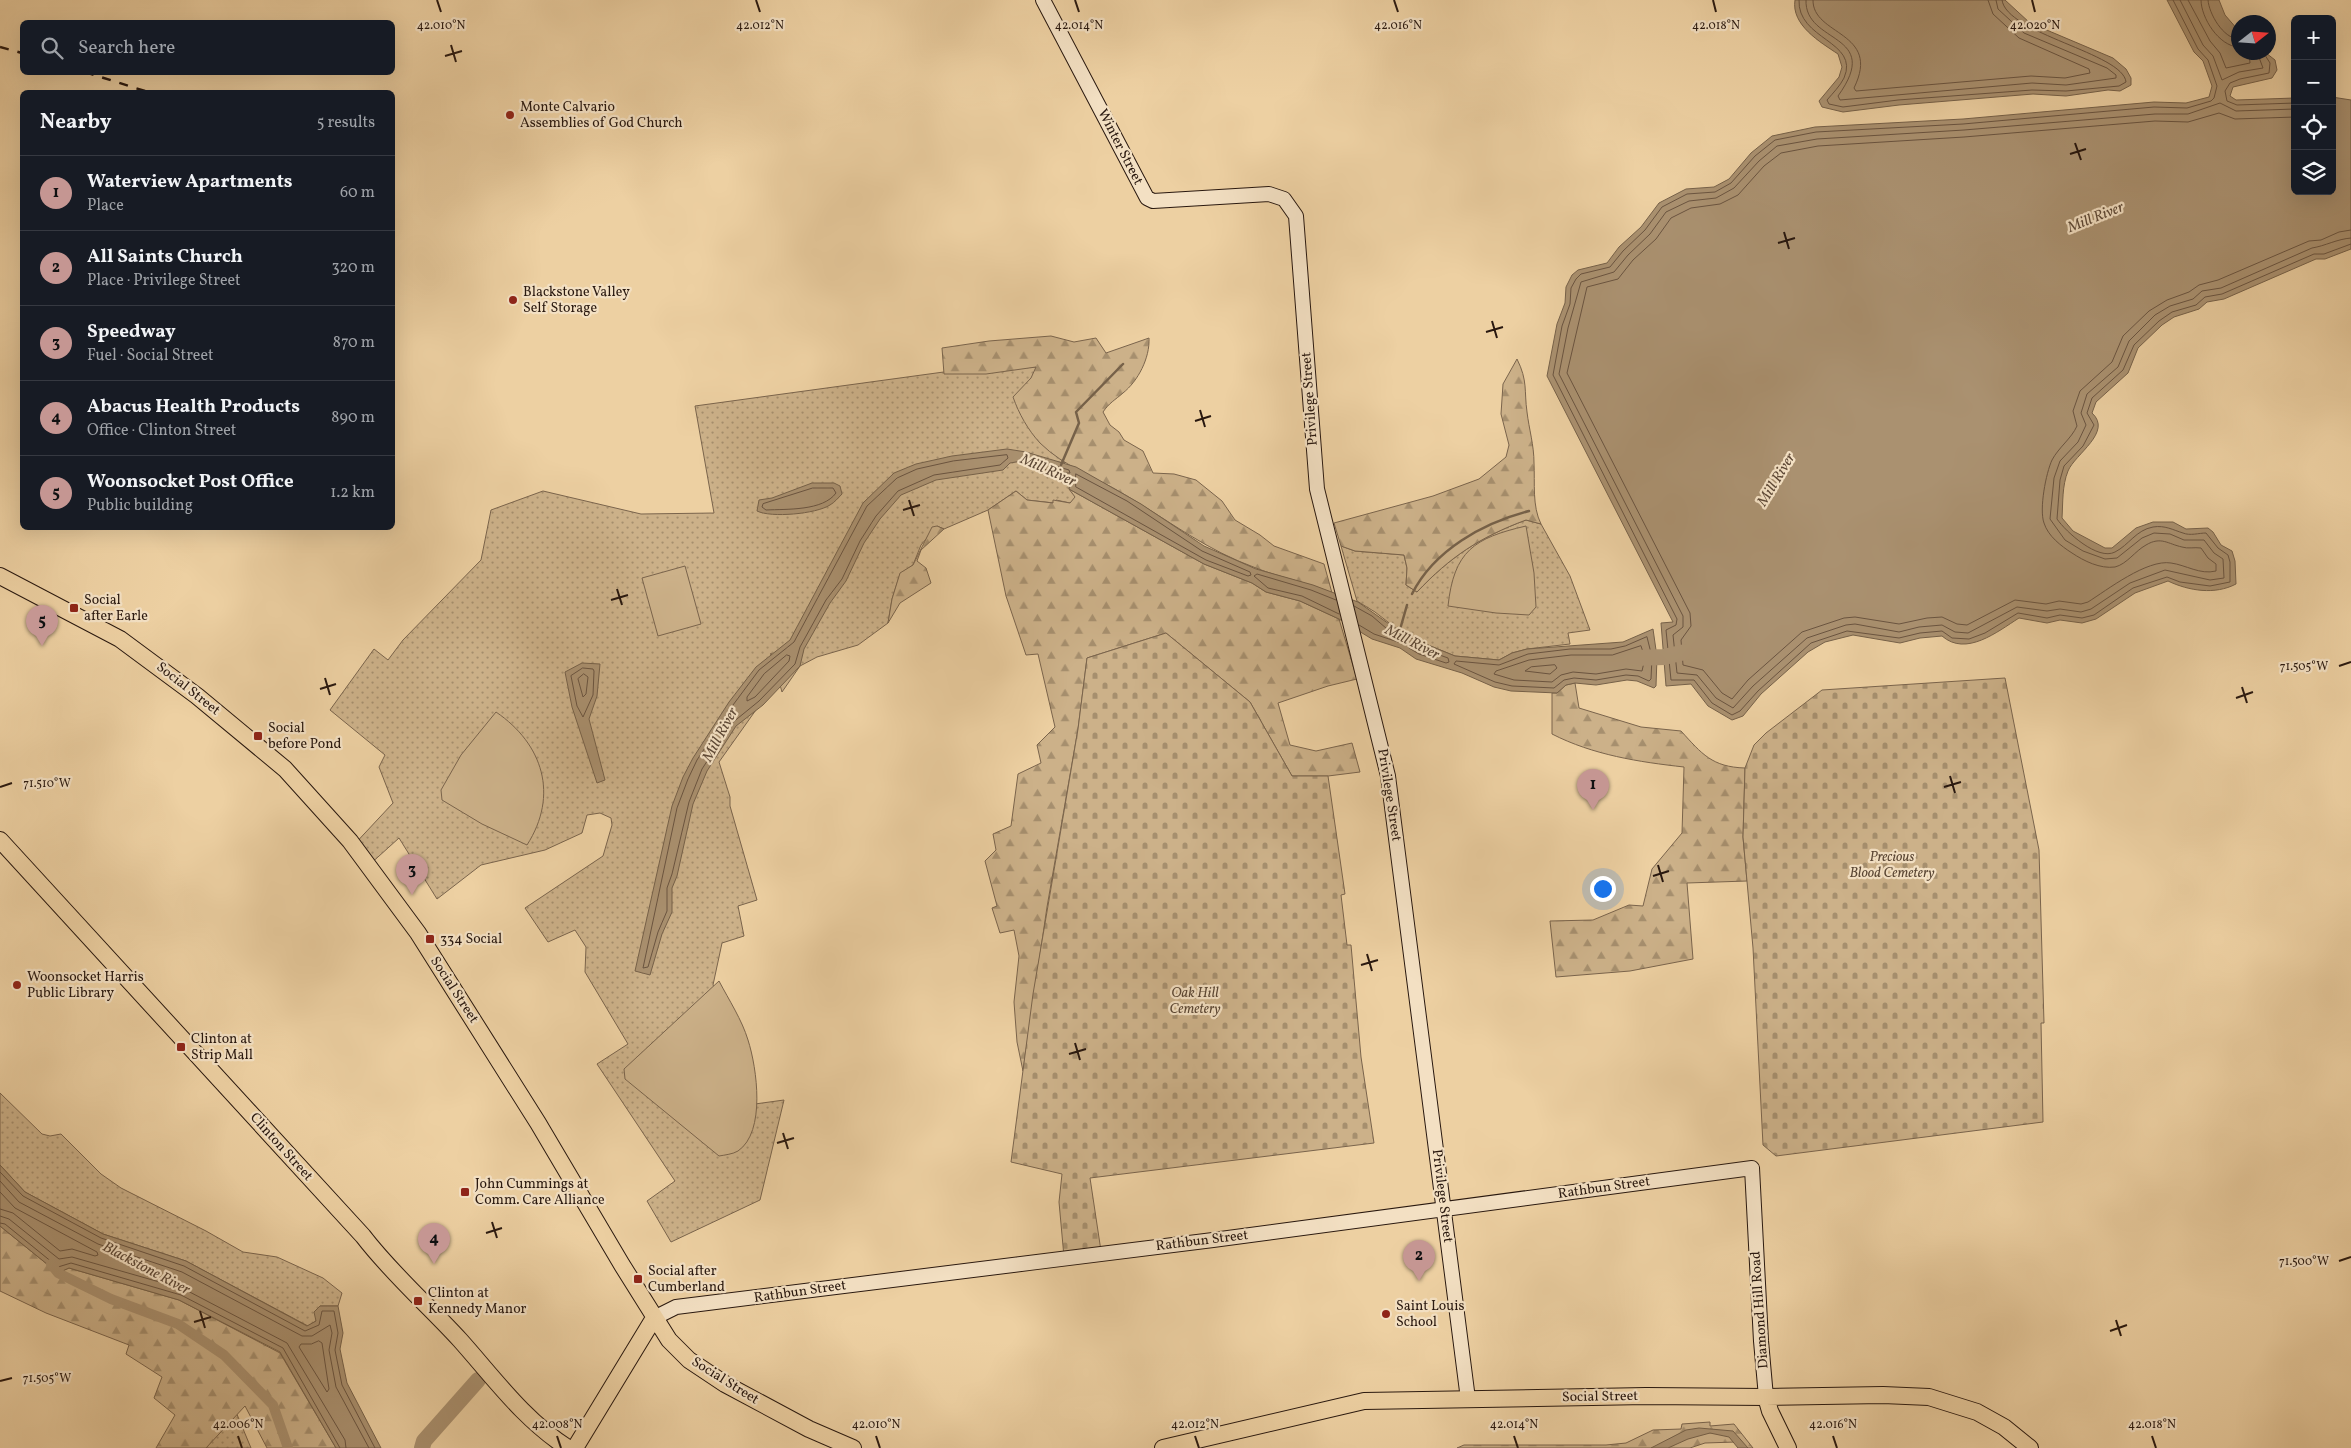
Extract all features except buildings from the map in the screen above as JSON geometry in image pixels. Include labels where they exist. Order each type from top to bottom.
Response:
[{"type":"main road","name":"Winter Street","points":[[1043,0],[1147,198],[1154,200],[1269,194],[1284,199]]},
{"type":"main road","name":"Privilege Street","points":[[1284,199],[1296,216],[1317,489],[1388,776],[1468,1399]]},
{"type":"main road","name":"Social Street","points":[[0,576],[120,638],[198,696],[285,769],[350,841],[418,934],[567,1169],[654,1318],[678,1350],[712,1376],[809,1429],[853,1448]]},
{"type":"main road","name":"Clinton Street","points":[[0,840],[177,1031],[363,1236],[377,1254],[460,1340],[514,1402],[545,1433],[568,1448]]},
{"type":"main road","name":"Rathbun Street","points":[[654,1318],[676,1307],[1213,1240],[1752,1168]]},
{"type":"main road","name":"Diamond Hill Road","points":[[1752,1168],[1761,1341],[1766,1397],[1770,1411],[1788,1448]]},
{"type":"main road","points":[[575,1448],[654,1318]]},
{"type":"main road","name":"Social Street","points":[[1163,1448],[1346,1404],[1396,1399],[1646,1396],[1766,1397],[1883,1394],[1928,1397],[1977,1412],[2004,1427],[2028,1447]]},
{"type":"green space","points":[[1051,336],[1074,342],[1096,338],[1106,353],[1149,338],[1145,361],[1138,376],[1103,412],[1110,425],[1119,432],[1124,440],[1143,451],[1153,473],[1174,474],[1196,480],[1222,501],[1235,520],[1274,546],[1324,564],[1332,593],[1265,571],[1221,553],[1116,490],[1070,466],[1049,451],[1040,443],[1028,427],[1013,397],[1031,378],[1036,367],[986,374],[944,374],[942,348],[989,341]]},
{"type":"green space","points":[[1517,359],[1524,380],[1534,456],[1535,502],[1541,524],[1526,520],[1480,541],[1441,568],[1417,592],[1406,585],[1407,568],[1404,555],[1355,551],[1341,546],[1334,523],[1433,496],[1479,479],[1506,457],[1509,445],[1501,414],[1503,384]]},
{"type":"green space","points":[[1037,367],[1045,447],[1065,463],[1058,462],[1071,480],[1069,489],[1076,497],[1070,503],[1056,500],[1054,503],[1027,500],[1016,491],[988,510],[944,529],[937,526],[921,545],[913,565],[900,574],[892,599],[888,623],[858,645],[817,657],[800,666],[782,692],[771,653],[763,700],[719,762],[757,900],[738,906],[744,936],[722,943],[713,985],[737,1026],[755,1104],[784,1100],[760,1200],[671,1242],[647,1201],[675,1181],[597,1064],[628,1044],[585,972],[586,947],[575,930],[548,942],[525,908],[603,856],[612,825],[611,818],[600,813],[587,815],[582,833],[545,850],[481,865],[437,899],[399,838],[368,866],[351,848],[393,803],[379,767],[385,755],[330,710],[374,649],[388,660],[403,640],[481,560],[491,510],[543,491],[641,514],[714,513],[695,406],[951,371]]},
{"type":"green space","points":[[1069,489],[1204,564],[1252,583],[1266,592],[1300,601],[1339,619],[1357,679],[1328,686],[1278,703],[1290,745],[1316,751],[1352,743],[1360,772],[1328,776],[1292,776],[1250,702],[1166,633],[1087,658],[1078,729],[1047,907],[1023,1071],[1017,1042],[1014,1002],[1019,956],[1014,930],[1000,933],[992,908],[997,906],[985,861],[996,850],[993,834],[1011,826],[1018,774],[1041,763],[1037,745],[1055,727],[1038,654],[1026,655],[1006,596],[988,510],[1016,491],[1027,500],[1053,503],[1053,500],[1070,503],[1075,497]]},
{"type":"green space","points":[[1526,520],[1541,524],[1570,576],[1590,630],[1568,633],[1570,644],[1527,649],[1512,653],[1499,660],[1455,656],[1406,636],[1375,612],[1357,601],[1341,546],[1355,551],[1404,555],[1407,568],[1406,585],[1417,592],[1441,568],[1467,549],[1494,534]]},
{"type":"green space","points":[[937,526],[944,529],[921,550],[917,561],[926,568],[931,583],[900,603],[888,623],[892,599],[900,573],[913,565],[932,527]]},
{"type":"green space","points":[[1526,526],[1534,573],[1536,607],[1529,615],[1496,613],[1448,606],[1455,572],[1470,550],[1480,542],[1493,536]]},
{"type":"green space","points":[[685,566],[701,624],[658,636],[642,578]]},
{"type":"green space","name":"Oak Hill Cemetery","points":[[1166,633],[1250,702],[1292,776],[1328,776],[1345,894],[1341,895],[1347,945],[1351,945],[1361,1057],[1374,1143],[1090,1178],[1101,1251],[1064,1257],[1059,1202],[1062,1174],[1011,1162],[1033,994],[1078,729],[1087,658]]},
{"type":"green space","name":"Precious Blood Cemetery","points":[[2005,678],[2039,850],[2044,1023],[2041,1023],[2043,1122],[1776,1156],[1763,1145],[1753,948],[1743,837],[1745,768],[1754,745],[1766,733],[1822,690]]},
{"type":"green space","points":[[1575,683],[1579,708],[1641,727],[1681,731],[1708,758],[1724,765],[1745,768],[1743,837],[1747,881],[1687,883],[1693,959],[1630,971],[1556,977],[1550,921],[1593,920],[1629,905],[1643,906],[1652,869],[1682,833],[1684,767],[1650,763],[1600,752],[1552,734],[1552,693],[1557,693],[1566,685]]},
{"type":"green space","points":[[496,712],[525,739],[535,755],[541,772],[544,789],[542,808],[537,826],[527,845],[482,824],[442,800],[441,790],[461,755]]},
{"type":"green space","points":[[719,981],[739,1018],[748,1040],[754,1066],[757,1099],[753,1130],[747,1142],[736,1152],[719,1156],[625,1079],[624,1069]]},
{"type":"green space","points":[[0,1093],[42,1134],[50,1136],[61,1134],[101,1174],[121,1188],[243,1252],[277,1257],[323,1278],[342,1293],[338,1306],[320,1306],[316,1321],[308,1326],[186,1261],[103,1234],[25,1192],[0,1165]]},
{"type":"green space","points":[[0,1226],[58,1273],[69,1268],[179,1300],[280,1353],[336,1448],[267,1448],[245,1406],[206,1448],[156,1448],[175,1415],[154,1398],[162,1377],[126,1354],[129,1345],[46,1313],[0,1291]]},
{"type":"green space","points":[[236,1412],[251,1448],[197,1448]]},
{"type":"green space","points":[[1710,1422],[1710,1426],[1734,1424],[1753,1448],[1739,1448],[1736,1442],[1705,1443],[1690,1448],[1457,1448],[1464,1445],[1606,1445],[1626,1443],[1653,1430],[1681,1429],[1682,1424]]},
{"type":"water","points":[[1795,0],[2005,0],[2030,23],[2113,58],[2126,69],[2131,78],[2131,85],[2120,91],[2108,90],[2066,96],[2033,94],[1899,105],[1843,112],[1822,107],[1819,101],[1839,77],[1842,67],[1838,54],[1815,38],[1802,25],[1795,9]]},
{"type":"water","points":[[2167,0],[2219,0],[2225,15],[2231,22],[2231,60],[2275,60],[2277,70],[2272,78],[2233,87],[2230,96],[2236,100],[2291,98],[2291,195],[2336,195],[2336,98],[2351,100],[2351,249],[2325,259],[2316,259],[2224,299],[2207,302],[2199,309],[2174,317],[2162,325],[2138,348],[2128,373],[2096,402],[2092,413],[2097,420],[2098,428],[2090,443],[2068,471],[2063,494],[2062,518],[2073,531],[2105,548],[2112,548],[2136,528],[2153,522],[2173,522],[2186,529],[2208,528],[2213,532],[2221,545],[2232,551],[2235,561],[2236,584],[2211,591],[2193,589],[2168,581],[2135,593],[2096,619],[2082,623],[2060,620],[2047,623],[2019,618],[1991,635],[1971,643],[1951,642],[1942,636],[1920,638],[1900,643],[1853,635],[1825,642],[1808,652],[1761,694],[1743,716],[1732,720],[1708,706],[1691,684],[1666,686],[1661,623],[1673,622],[1547,376],[1557,324],[1565,303],[1566,287],[1572,275],[1578,270],[1607,263],[1619,247],[1641,227],[1659,203],[1686,189],[1714,187],[1729,179],[1751,153],[1772,136],[1815,127],[1963,119],[2154,102],[2186,103],[2209,97],[2212,86],[2203,61],[2194,52]]},
{"type":"water","points":[[1007,449],[1026,452],[1076,467],[1141,504],[1204,546],[1256,569],[1313,585],[1358,602],[1406,636],[1455,656],[1499,660],[1512,653],[1527,649],[1623,642],[1653,629],[1657,657],[1656,686],[1654,688],[1637,681],[1627,680],[1596,685],[1575,683],[1566,685],[1557,693],[1511,691],[1494,687],[1462,673],[1416,659],[1400,648],[1372,639],[1339,619],[1300,601],[1266,592],[1252,583],[1204,564],[1069,489],[1071,480],[1051,478],[1022,461],[1010,463],[1003,470],[936,480],[901,495],[880,519],[864,543],[846,581],[830,603],[804,649],[800,666],[763,705],[736,726],[707,771],[693,804],[677,876],[672,888],[672,912],[662,934],[650,975],[635,971],[672,806],[683,777],[729,702],[756,667],[790,640],[863,503],[894,473],[916,464],[952,456]]},
{"type":"water","points":[[812,483],[834,483],[840,486],[842,494],[830,505],[815,511],[783,515],[757,511],[759,500],[772,498]]},
{"type":"water","points":[[582,663],[600,664],[597,696],[589,719],[605,780],[597,783],[572,707],[565,672]]},
{"type":"water","name":"Blackstone River","points":[[0,1165],[25,1192],[103,1234],[186,1261],[307,1326],[316,1321],[314,1312],[320,1306],[338,1306],[343,1333],[340,1349],[347,1383],[381,1448],[336,1448],[280,1352],[179,1300],[69,1268],[58,1273],[0,1226]]},
{"type":"water","points":[[1699,1428],[1733,1431],[1748,1448],[1738,1448],[1729,1437],[1710,1433],[1688,1439],[1668,1448],[1651,1448],[1686,1430]]},
{"type":"waterway","points":[[1061,465],[1079,423],[1076,412],[1123,364]]},
{"type":"waterway","points":[[1412,594],[1421,578],[1433,564],[1462,540],[1494,523],[1529,511]]},
{"type":"waterway","points":[[1399,633],[1407,605]]},
{"type":"waterway","name":"Mill River","points":[[1635,658],[1664,657],[1685,652]]},
{"type":"waterway","points":[[51,1264],[58,1273],[111,1299],[178,1324],[224,1355],[273,1405],[288,1448]]},
{"type":"waterway","name":"Mill River","points":[[422,1448],[424,1441],[478,1380]]},
{"type":"railway","points":[[0,47],[20,52]]},
{"type":"railway","points":[[94,75],[142,90]]},
{"type":"place","name":"Monte Calvario Assemblies of God Church","points":[[510,115]]},
{"type":"place","name":"Blackstone Valley Self Storage","points":[[513,300]]},
{"type":"place","name":"Social after Earle","points":[[74,608]]},
{"type":"place","name":"Woonsocket Post Office","points":[[42,646]]},
{"type":"place","name":"Social before Pond","points":[[258,736]]},
{"type":"place","name":"Waterview Apartments","points":[[1593,810]]},
{"type":"place","name":"Speedway","points":[[412,895]]},
{"type":"place","name":"334 Social","points":[[430,939]]},
{"type":"place","name":"Woonsocket Harris Public Library","points":[[17,985]]},
{"type":"place","name":"Clinton at Strip Mall","points":[[181,1047]]},
{"type":"place","name":"John Cummings at Comm. Care Alliance","points":[[465,1192]]},
{"type":"place","name":"Abacus Health Products","points":[[434,1264]]},
{"type":"place","name":"Social after Cumberland","points":[[638,1279]]},
{"type":"place","name":"All Saints Church","points":[[1419,1281]]},
{"type":"place","name":"Clinton at Kennedy Manor","points":[[418,1301]]},
{"type":"place","name":"Saint Louis School","points":[[1386,1314]]}]
